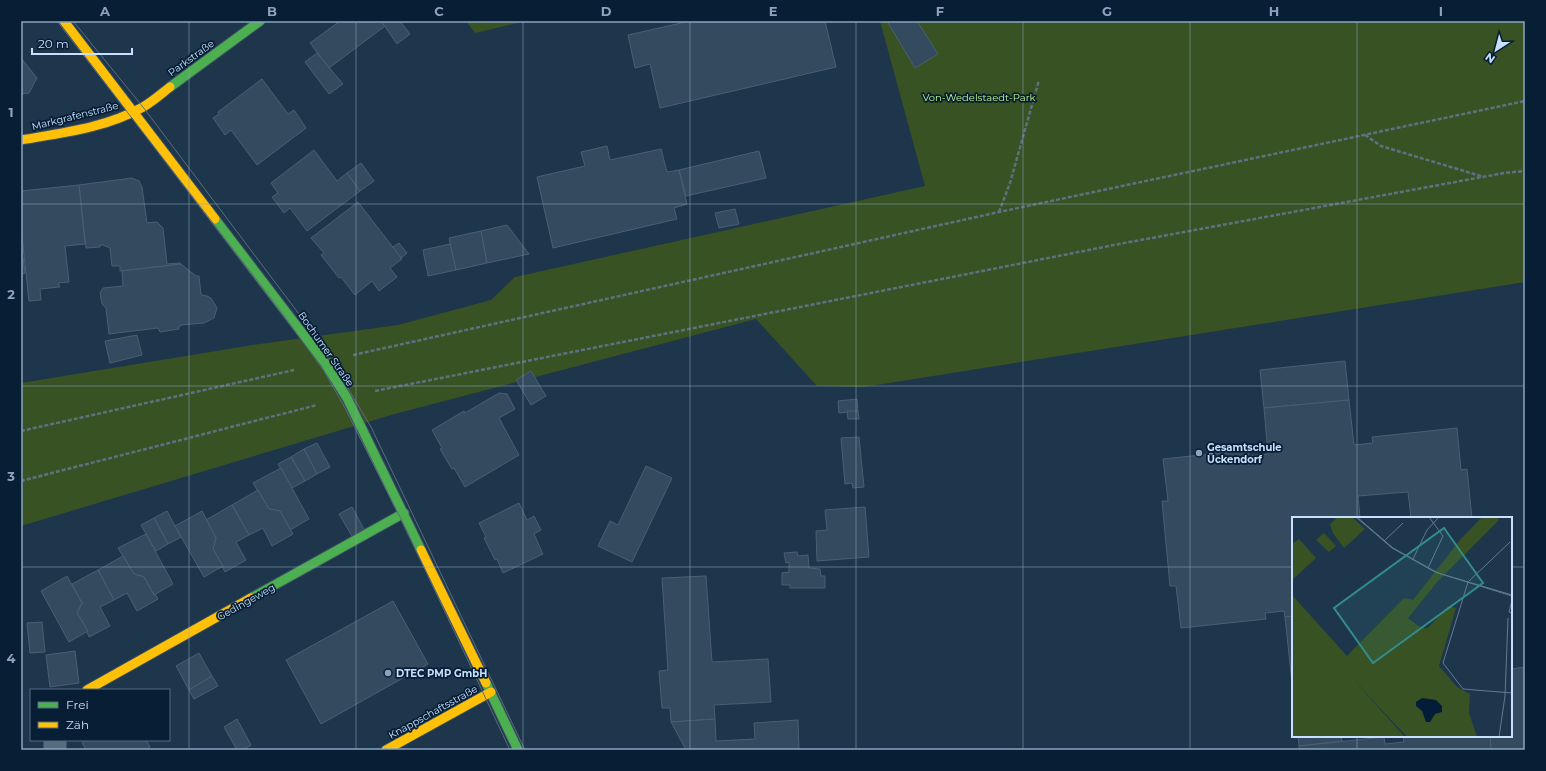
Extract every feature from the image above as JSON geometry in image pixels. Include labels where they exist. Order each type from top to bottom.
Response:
[{"type":"main road","name":"Bochumer Straße","points":[[64,21],[134,111],[325,364],[346,398],[404,513],[518,750]]},
{"type":"main road","name":"Parkstraße","points":[[134,111],[142,107],[260,21]]},
{"type":"main road","name":"Markgrafenstraße","points":[[21,140],[88,126],[129,114],[134,111]]},
{"type":"main road","name":"Gedingeweg","points":[[90,689],[404,513]]},
{"type":"main road","name":"Knappschaftsstraße","points":[[386,750],[491,692]]},
{"type":"path","points":[[999,212],[1010,183],[1039,80]]},
{"type":"path","points":[[21,431],[325,364],[368,351],[999,212],[1525,101]]},
{"type":"path","points":[[1365,135],[1381,146],[1484,177]]},
{"type":"path","points":[[21,481],[346,398],[1120,244],[1484,177],[1525,171]]},
{"type":"green space","points":[[466,21],[526,21],[475,33]]},
{"type":"green space","name":"Von-Wedelstaedt-Park","points":[[880,21],[1525,21],[1525,282],[864,387],[817,386],[756,319],[391,415],[21,526],[21,383],[253,345],[398,325],[491,300],[515,277],[925,186]]},
{"type":"building","points":[[340,21],[381,21],[385,26],[329,68],[310,43]]},
{"type":"building","points":[[381,21],[400,21],[410,34],[397,44]]},
{"type":"building","points":[[690,21],[825,21],[836,67],[660,108],[650,64],[635,68],[628,35]]},
{"type":"building","points":[[887,21],[917,21],[938,54],[915,68]]},
{"type":"building","points":[[317,53],[343,84],[329,94],[305,62]]},
{"type":"building","points":[[21,58],[37,78],[29,93],[21,94]]},
{"type":"building","points":[[262,79],[288,114],[294,110],[306,128],[257,165],[231,130],[225,135],[213,118],[219,114],[218,112]]},
{"type":"building","points":[[607,146],[610,160],[661,149],[667,172],[679,170],[687,204],[674,208],[677,219],[553,248],[537,177],[585,166],[581,152]]},
{"type":"building","points":[[314,150],[337,181],[347,173],[360,191],[307,231],[290,208],[284,213],[272,197],[278,193],[271,183]]},
{"type":"building","points":[[759,151],[766,178],[686,196],[679,170]]},
{"type":"building","points":[[361,163],[374,181],[360,191],[347,173]]},
{"type":"building","points":[[132,178],[139,181],[142,187],[147,223],[157,222],[163,228],[167,264],[181,264],[120,271],[120,266],[112,266],[110,248],[100,245],[100,247],[86,248],[79,185]]},
{"type":"building","points":[[79,185],[85,244],[65,246],[69,282],[58,283],[60,287],[40,289],[41,300],[29,301],[21,227],[21,191]]},
{"type":"building","points":[[358,202],[402,259],[390,268],[397,277],[379,291],[372,281],[355,295],[321,255],[324,253],[311,238]]},
{"type":"building","points":[[735,209],[739,224],[719,228],[715,213]]},
{"type":"building","points":[[507,225],[529,254],[487,263],[481,231]]},
{"type":"building","points":[[481,231],[487,263],[456,270],[449,238]]},
{"type":"building","points":[[21,242],[25,273],[21,274]]},
{"type":"building","points":[[399,243],[407,253],[401,258],[393,247]]},
{"type":"building","points":[[450,244],[456,270],[428,276],[423,250]]},
{"type":"building","points":[[181,264],[196,276],[199,276],[201,295],[211,298],[217,308],[214,318],[204,323],[181,325],[179,329],[160,332],[158,328],[109,334],[106,308],[102,304],[100,293],[103,288],[123,286],[122,271]]},
{"type":"building","points":[[137,335],[142,355],[110,363],[105,341]]},
{"type":"building","points":[[1345,361],[1349,400],[1264,408],[1260,370]]},
{"type":"building","points":[[531,371],[546,396],[531,405],[516,380]]},
{"type":"building","points":[[499,393],[507,394],[515,409],[499,418],[519,455],[465,487],[454,468],[452,469],[440,449],[442,448],[432,430]]},
{"type":"building","points":[[857,399],[858,411],[839,413],[838,401]]},
{"type":"building","points":[[1349,400],[1354,445],[1373,443],[1372,437],[1457,428],[1461,470],[1467,469],[1472,517],[1411,517],[1408,492],[1358,496],[1360,517],[1292,517],[1292,616],[1285,617],[1284,611],[1265,613],[1266,619],[1181,628],[1176,586],[1170,586],[1162,501],[1168,501],[1163,459],[1249,450],[1249,456],[1268,454],[1264,408]]},
{"type":"building","points":[[847,411],[858,411],[859,419],[848,419]]},
{"type":"building","points":[[859,437],[864,487],[853,488],[852,483],[845,484],[841,438]]},
{"type":"building","points":[[317,443],[330,467],[317,474],[304,449]]},
{"type":"building","points":[[304,449],[317,474],[305,481],[291,457]]},
{"type":"building","points":[[291,457],[305,481],[292,488],[278,464]]},
{"type":"building","points":[[646,466],[672,478],[632,562],[598,546],[610,521],[618,525]]},
{"type":"building","points":[[281,468],[309,519],[290,530],[280,511],[269,509],[253,483]]},
{"type":"building","points":[[258,490],[269,509],[280,511],[293,534],[272,546],[263,528],[249,535],[232,505]]},
{"type":"building","points":[[519,503],[527,520],[534,516],[541,530],[534,534],[543,554],[503,573],[497,559],[495,560],[484,538],[486,537],[479,523]]},
{"type":"building","points":[[232,505],[249,535],[236,542],[246,560],[225,572],[213,549],[216,538],[206,520]]},
{"type":"building","points":[[352,507],[365,531],[353,538],[339,514]]},
{"type":"building","points":[[865,507],[869,557],[817,561],[816,531],[827,530],[825,510]]},
{"type":"building","points":[[167,511],[181,537],[168,544],[154,518]]},
{"type":"building","points":[[202,511],[216,538],[213,549],[223,566],[204,577],[175,526]]},
{"type":"building","points":[[154,518],[168,544],[156,551],[141,525]]},
{"type":"building","points":[[146,534],[173,584],[154,595],[144,577],[134,574],[118,548]]},
{"type":"building","points":[[797,552],[798,556],[808,555],[809,568],[820,569],[821,576],[825,576],[825,588],[790,588],[790,585],[782,585],[782,573],[789,572],[789,562],[786,563],[784,553]]},
{"type":"building","points":[[123,556],[134,574],[144,577],[154,595],[155,594],[158,599],[137,611],[127,593],[114,600],[98,570]]},
{"type":"building","points":[[98,570],[114,600],[100,607],[110,626],[89,637],[88,631],[77,613],[82,603],[72,584]]},
{"type":"building","points":[[67,576],[82,603],[77,613],[88,631],[69,642],[41,591]]},
{"type":"building","points":[[706,576],[712,662],[768,659],[771,702],[714,705],[715,719],[671,722],[670,708],[662,708],[659,671],[668,670],[662,578]]},
{"type":"building","points":[[393,601],[428,664],[321,724],[286,660]]},
{"type":"building","points":[[1292,616],[1292,683],[1285,617]]},
{"type":"building","points":[[42,622],[45,652],[30,653],[27,623]]},
{"type":"building","points":[[75,651],[79,683],[50,687],[46,655]]},
{"type":"building","points":[[199,653],[212,676],[189,690],[176,666]]},
{"type":"building","points":[[1525,667],[1525,750],[1491,750],[1490,737],[1512,737],[1512,669]]},
{"type":"building","points":[[212,676],[218,686],[194,699],[189,690]]},
{"type":"building","points":[[237,719],[251,745],[243,750],[237,750],[224,727]]},
{"type":"building","points":[[715,719],[716,741],[755,739],[754,723],[798,720],[799,750],[686,750],[671,722]]},
{"type":"building","points":[[1298,737],[1341,737],[1342,741],[1299,746]]},
{"type":"building","points":[[1384,737],[1385,744],[1404,742],[1403,737],[1490,737],[1491,750],[1299,750],[1299,746]]},
{"type":"building","points":[[85,741],[147,741],[150,747],[146,750],[86,750],[82,743]]},
{"type":"tram line","points":[[57,21],[277,306],[324,371],[345,408],[406,529],[510,750]]},
{"type":"tram line","points":[[73,21],[143,107],[302,318],[340,375],[371,427],[525,750]]},
{"type":"traffic: fast","points":[[170,87],[260,21]]},
{"type":"traffic: fast","points":[[215,219],[325,363],[347,398],[421,550]]},
{"type":"traffic: fast","points":[[251,598],[404,513]]},
{"type":"traffic: fast","points":[[486,683],[518,750]]},
{"type":"traffic: slow","points":[[64,21],[215,219]]},
{"type":"traffic: slow","points":[[21,140],[83,129],[114,120],[143,107],[170,87]]},
{"type":"traffic: slow","points":[[421,550],[486,683]]},
{"type":"traffic: slow","points":[[89,689],[251,598]]},
{"type":"traffic: slow","points":[[386,750],[491,692]]},
{"type":"place","name":"Gesamtschule Ückendorf","points":[[1199,453]]},
{"type":"place","name":"DTEC PMP GmbH","points":[[388,673]]}]
